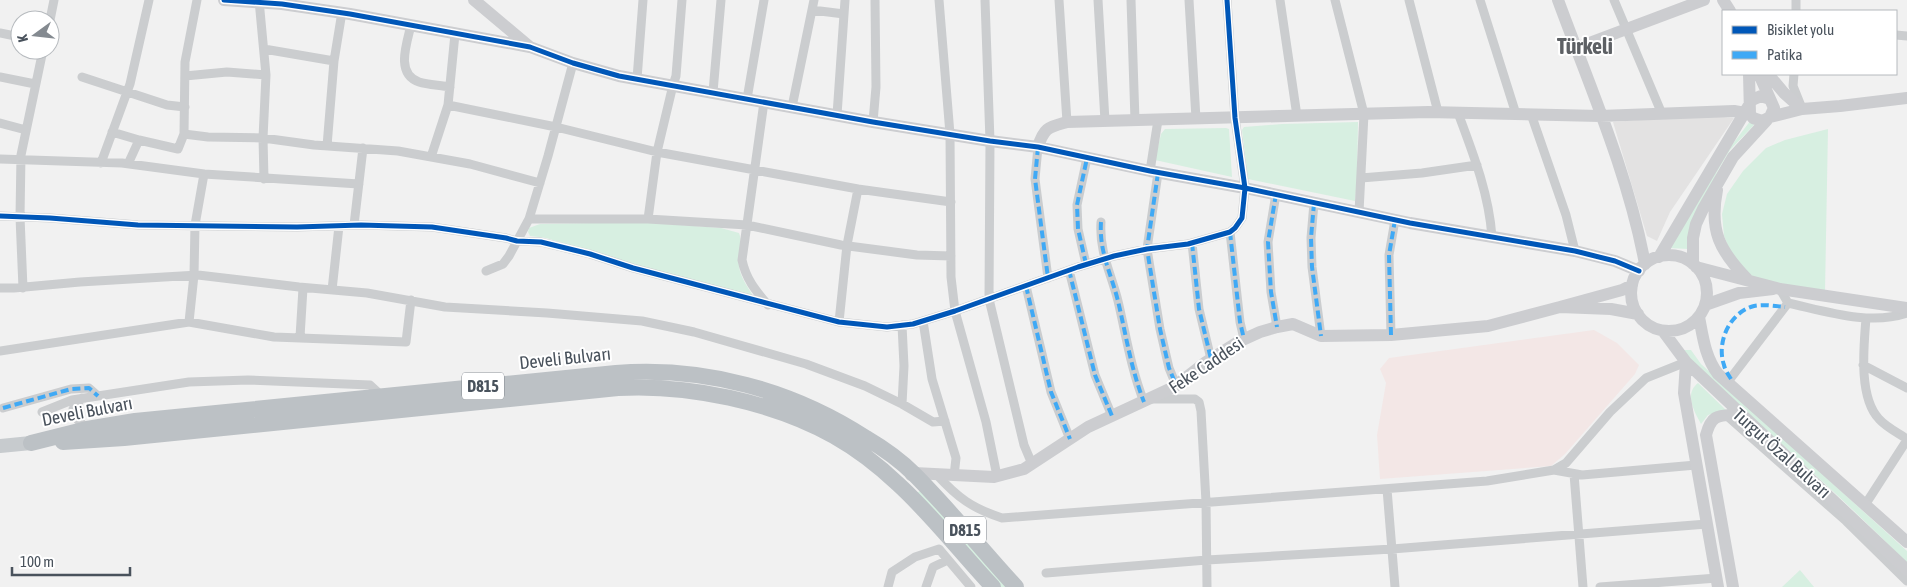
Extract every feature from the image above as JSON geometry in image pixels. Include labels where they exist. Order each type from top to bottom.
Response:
[{"type":"highway","name":"Develi Bulvarı","points":[[31,443],[87,429],[135,421],[628,372],[658,372],[715,378],[764,390],[796,401],[827,415],[883,448],[914,473],[1016,587]]},
{"type":"highway","name":"Develi Bulvarı","points":[[31,443],[124,438],[618,388],[680,390],[720,396],[754,405],[818,428],[852,447],[898,484],[988,585]]},
{"type":"main road","name":"D815","points":[[0,446],[31,443]]},
{"type":"street","points":[[101,163],[127,92],[149,0]]},
{"type":"street","points":[[112,132],[178,149],[184,134],[185,62],[197,0]]},
{"type":"street","points":[[224,0],[259,1],[342,12],[530,47],[573,63],[637,79],[873,122],[1038,147],[1154,172],[1276,194],[1395,220],[1575,251],[1642,268]]},
{"type":"street","points":[[474,0],[530,47]]},
{"type":"street","points":[[637,79],[643,0]]},
{"type":"street","points":[[648,219],[657,152],[676,76],[682,0]]},
{"type":"street","points":[[713,92],[721,0]]},
{"type":"street","points":[[747,99],[764,0]]},
{"type":"street","points":[[792,107],[814,0]]},
{"type":"street","points":[[836,115],[844,0]]},
{"type":"street","points":[[873,122],[876,87],[875,0]]},
{"type":"street","points":[[939,0],[950,134],[951,277],[956,311],[986,422],[997,476]]},
{"type":"street","points":[[985,0],[990,141],[989,299],[1024,445],[1032,464]]},
{"type":"street","points":[[1059,0],[1067,122]]},
{"type":"street","points":[[1098,0],[1105,121]]},
{"type":"street","points":[[1131,0],[1135,120]]},
{"type":"street","points":[[1189,0],[1196,119]]},
{"type":"street","points":[[0,216],[138,225],[432,227],[506,238],[517,242],[541,242],[590,254],[633,268],[768,305],[839,322],[887,327],[902,325],[956,311],[1086,264],[1147,249],[1192,243],[1230,232],[1235,228],[1242,218],[1245,188],[1235,118],[1227,0]]},
{"type":"street","points":[[1280,0],[1297,116]]},
{"type":"street","points":[[1335,0],[1364,114],[1359,212]]},
{"type":"street","points":[[1410,0],[1438,112]]},
{"type":"street","points":[[1480,0],[1516,114]]},
{"type":"street","points":[[1558,0],[1627,189],[1640,235],[1642,268]]},
{"type":"street","points":[[1614,0],[1662,114]]},
{"type":"street","points":[[1576,48],[1686,3],[1704,0]]},
{"type":"street","points":[[259,1],[266,75],[263,138],[264,179]]},
{"type":"street","points":[[812,10],[844,14]]},
{"type":"street","points":[[327,146],[334,61],[342,12]]},
{"type":"street","points":[[411,25],[404,62],[406,71],[411,78],[419,82],[450,87]]},
{"type":"street","points":[[431,157],[448,105],[455,34]]},
{"type":"street","points":[[264,49],[334,61]]},
{"type":"street","points":[[23,288],[20,217],[21,160],[40,60]]},
{"type":"street","points":[[486,271],[503,264],[529,219],[573,63]]},
{"type":"street","points":[[185,76],[228,72],[266,75]]},
{"type":"street","points":[[1749,75],[1748,108],[1753,118],[1762,121],[1802,109],[1907,98]]},
{"type":"street","points":[[1759,75],[1771,101],[1773,113],[1734,157],[1696,224],[1693,238],[1695,266],[1706,285],[1705,305],[1699,317],[1682,329],[1663,331],[1653,328],[1638,314],[1633,305],[1632,285],[1642,268],[1659,257],[1748,108],[1756,97],[1761,96],[1771,101],[1802,109]]},
{"type":"street","points":[[1769,75],[1784,93],[1802,109]]},
{"type":"street","points":[[1794,75],[1793,86],[1802,109]]},
{"type":"street","points":[[0,76],[35,84]]},
{"type":"street","points":[[82,77],[167,105],[185,107]]},
{"type":"street","points":[[764,102],[742,260],[745,273],[752,287],[768,305]]},
{"type":"street","points":[[448,105],[556,127],[657,152],[858,189],[950,202]]},
{"type":"street","points":[[1048,278],[1035,179],[1038,147],[1042,132],[1049,127],[1067,122],[1438,112],[1600,116],[1734,111],[1748,108]]},
{"type":"street","points":[[1458,112],[1477,165],[1490,212],[1492,237]]},
{"type":"street","points":[[1531,114],[1566,214],[1575,251]]},
{"type":"street","points":[[1158,120],[1147,249],[1160,329],[1169,368],[1176,385]]},
{"type":"street","points":[[0,124],[26,130]]},
{"type":"street","points":[[184,134],[208,137],[263,138],[327,146],[398,151],[470,164],[540,183]]},
{"type":"street","points":[[128,164],[139,140]]},
{"type":"street","points":[[354,225],[363,148]]},
{"type":"street","points":[[0,158],[128,164],[204,174],[359,184]]},
{"type":"street","points":[[1086,158],[1077,205],[1078,229],[1086,264]]},
{"type":"street","points":[[1361,178],[1422,173],[1477,165]]},
{"type":"street","points":[[189,322],[194,275],[195,225],[204,174]]},
{"type":"street","points":[[1719,182],[1714,204],[1715,230],[1723,251],[1748,280]]},
{"type":"street","points":[[839,322],[847,246],[858,189]]},
{"type":"street","points":[[1276,194],[1268,242],[1271,292],[1277,327]]},
{"type":"street","points":[[1314,203],[1311,238],[1312,266],[1321,336]]},
{"type":"street","points":[[529,219],[648,219],[747,225],[847,246],[917,255],[951,256]]},
{"type":"street","points":[[1392,335],[1389,255],[1395,220]]},
{"type":"street","points":[[1100,222],[1100,238],[1104,259],[1117,299],[1126,340],[1146,401],[1195,399],[1199,402],[1206,502],[1207,587]]},
{"type":"street","points":[[332,290],[339,226]]},
{"type":"street","points":[[1230,232],[1240,322],[1244,338]]},
{"type":"street","points":[[1192,243],[1199,309],[1211,359]]},
{"type":"street","points":[[1659,257],[1677,256],[1695,266],[1780,289],[1907,308]]},
{"type":"street","points":[[1069,270],[1095,375],[1112,416]]},
{"type":"street","points":[[0,288],[23,288],[80,282],[194,275],[303,288],[367,293],[445,307],[642,321],[694,332],[806,364],[865,386],[902,404],[932,422],[945,420]]},
{"type":"street","name":"Feke Caddesi","points":[[914,473],[954,476],[997,476],[1014,472],[1032,464],[1088,427],[1146,401],[1176,385],[1244,338],[1277,327],[1293,324],[1321,336],[1392,335],[1488,326],[1622,290],[1632,285]]},
{"type":"street","points":[[1026,286],[1051,392],[1070,439]]},
{"type":"street","points":[[300,337],[303,288]]},
{"type":"street","points":[[1705,305],[1739,292],[1780,289]]},
{"type":"street","points":[[1780,289],[1788,303],[1830,312],[1866,318],[1894,317],[1907,313]]},
{"type":"street","points":[[1829,296],[1830,312]]},
{"type":"street","points":[[0,351],[189,322],[274,337],[406,342],[411,300]]},
{"type":"street","points":[[1727,383],[1788,303]]},
{"type":"street","points":[[1560,307],[1611,309],[1638,314]]},
{"type":"street","name":"Turgut Özal Bulvarı","points":[[1699,317],[1707,353],[1712,365],[1727,383],[1907,542]]},
{"type":"street","points":[[1865,505],[1907,440],[1878,418],[1870,404],[1863,365],[1866,318]]},
{"type":"street","points":[[923,321],[932,379],[956,458],[954,476]]},
{"type":"street","points":[[902,325],[904,366],[902,404]]},
{"type":"street","name":"Turgut Özal Bulvarı","points":[[1663,331],[1686,362],[1733,415],[1907,581]]},
{"type":"street","points":[[1554,470],[1566,463],[1610,412],[1646,378],[1686,362],[1684,393],[1718,582],[1600,587]]},
{"type":"street","points":[[1863,365],[1907,388]]},
{"type":"street","points":[[42,412],[72,400],[189,382],[248,380],[370,385],[382,396]]},
{"type":"street","points":[[3,408],[71,388],[88,388],[98,396]]},
{"type":"street","points":[[82,398],[73,408],[74,416],[87,429]]},
{"type":"street","points":[[1733,415],[1717,417],[1709,422],[1706,435],[1733,587]]},
{"type":"street","name":"Turgut Özal Bulvarı","points":[[1733,415],[1845,510],[1907,570]]},
{"type":"street","points":[[936,475],[954,495],[981,511],[1002,518],[1487,481],[1554,470],[1582,475],[1696,465]]},
{"type":"street","points":[[898,484],[914,473]]},
{"type":"street","points":[[1574,474],[1583,587]]},
{"type":"street","points":[[1387,489],[1394,587]]},
{"type":"street","points":[[1046,573],[1207,560],[1392,549],[1707,524]]},
{"type":"street","points":[[888,587],[892,572],[915,557],[939,549],[971,587]]},
{"type":"street","points":[[926,587],[933,567],[948,560]]},
{"type":"shaded area","points":[[1703,115],[1734,118],[1670,212],[1657,241],[1647,236],[1613,122]]},
{"type":"shaded area","points":[[1594,330],[1617,343],[1639,365],[1635,374],[1565,454],[1551,466],[1380,479],[1377,435],[1386,383],[1380,369],[1389,358]]},
{"type":"green space","points":[[1751,120],[1754,125],[1730,150],[1717,172],[1688,249],[1668,248],[1728,150]]},
{"type":"green space","points":[[1358,122],[1355,201],[1248,179],[1242,130],[1244,127]]},
{"type":"green space","points":[[1165,129],[1229,129],[1232,177],[1155,160],[1161,134]]},
{"type":"green space","points":[[1828,129],[1825,292],[1749,277],[1736,265],[1724,236],[1722,214],[1727,194],[1743,171],[1766,148],[1785,140]]},
{"type":"green space","points":[[639,222],[721,228],[739,233],[741,241],[740,270],[744,282],[753,296],[663,273],[546,238],[530,236],[528,232],[529,228],[540,224]]},
{"type":"green space","points":[[1679,350],[1691,350],[1701,364],[1907,551],[1907,563],[1823,482]]},
{"type":"green space","points":[[1698,383],[1726,410],[1708,415],[1701,424],[1693,408],[1691,397],[1694,387]]},
{"type":"green space","points":[[921,490],[1008,587],[999,587],[917,493]]},
{"type":"green space","points":[[1800,570],[1814,587],[1782,587]]},
{"type":"marked path","points":[[1038,147],[1035,179],[1048,278]]},
{"type":"marked path","points":[[1086,264],[1078,229],[1077,205],[1087,158]]},
{"type":"marked path","points":[[1158,173],[1147,249],[1160,329],[1169,368],[1176,385]]},
{"type":"marked path","points":[[1276,194],[1268,242],[1271,292],[1277,327]]},
{"type":"marked path","points":[[1314,203],[1311,238],[1312,267],[1321,336]]},
{"type":"marked path","points":[[1391,335],[1389,255],[1395,220]]},
{"type":"marked path","points":[[1101,222],[1104,253],[1118,301],[1132,365],[1144,402]]},
{"type":"marked path","points":[[1230,232],[1240,322],[1244,339]]},
{"type":"marked path","points":[[1192,243],[1199,309],[1211,359]]},
{"type":"marked path","points":[[1069,270],[1095,375],[1112,416]]},
{"type":"marked path","points":[[1026,286],[1051,392],[1070,439]]},
{"type":"marked path","points":[[1731,379],[1724,367],[1722,347],[1727,329],[1732,321],[1745,309],[1754,306],[1785,307]]},
{"type":"marked path","points":[[3,408],[71,389],[89,388],[98,396]]},
{"type":"cycle path","points":[[224,0],[282,4],[350,14],[530,47],[573,63],[619,76],[873,122],[1038,147],[1410,223],[1575,251],[1615,261],[1639,271]]},
{"type":"cycle path","points":[[0,216],[138,225],[297,227],[361,225],[432,227],[517,241],[541,242],[839,322],[887,327],[913,324],[1114,256],[1147,249],[1188,244],[1230,232],[1235,228],[1242,218],[1245,188],[1235,118],[1227,0]]},
{"type":"district","name":"Türkeli","points":[[1585,46]]}]
